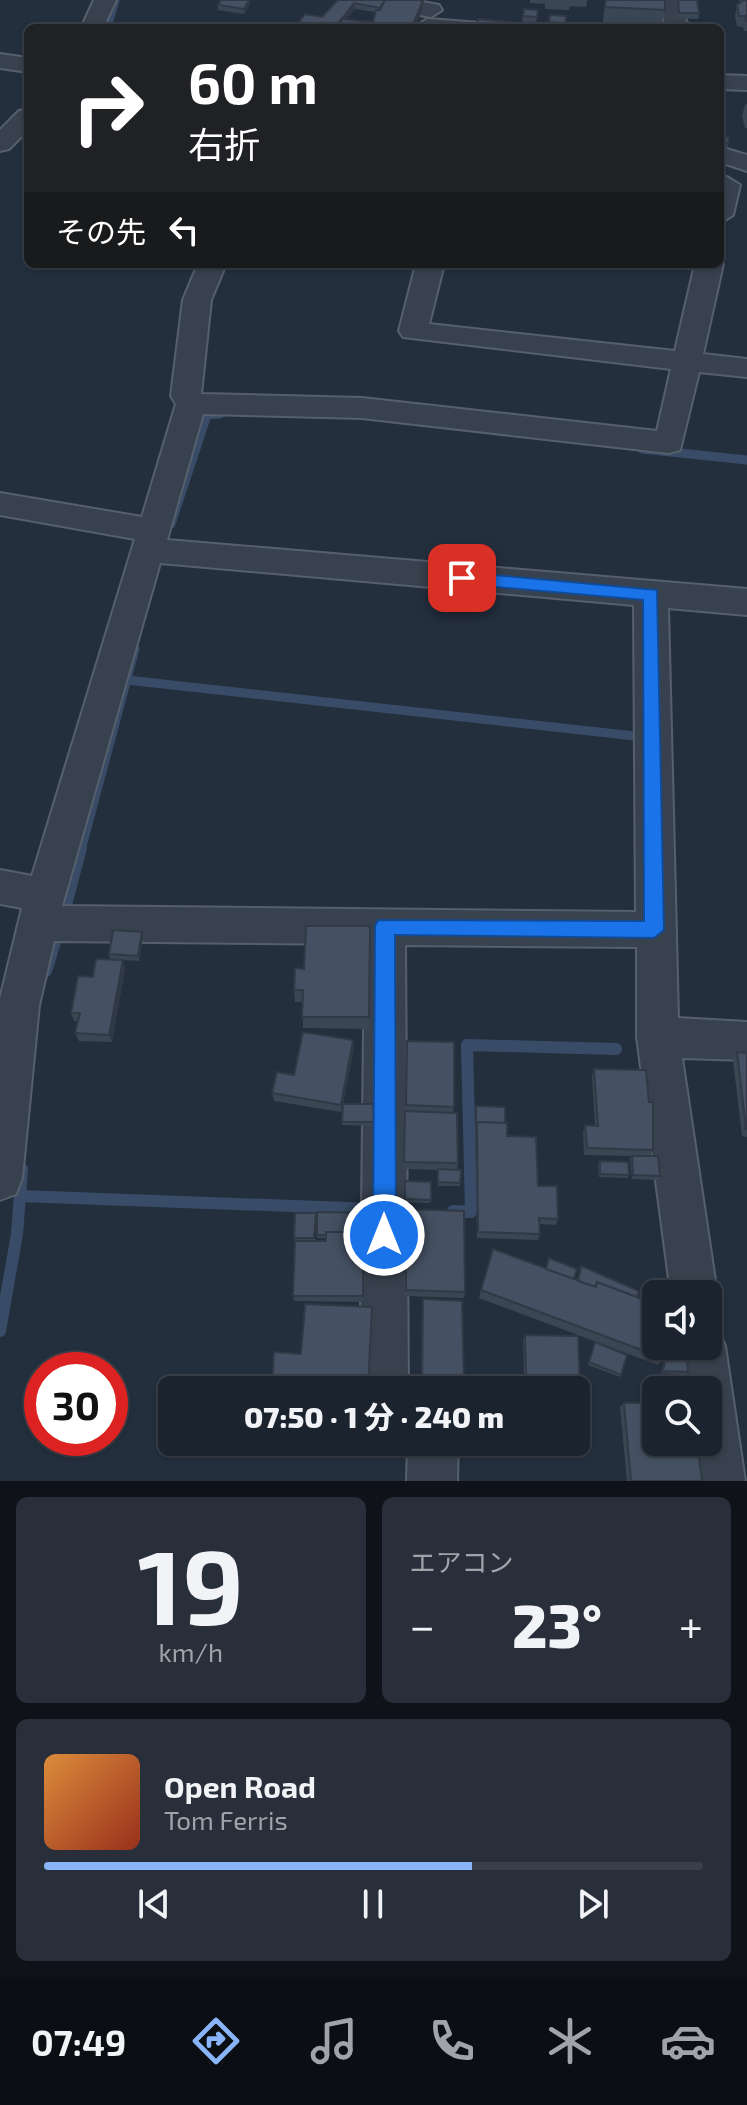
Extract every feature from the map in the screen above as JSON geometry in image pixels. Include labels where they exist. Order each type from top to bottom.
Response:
[{"type":"street","points":[[94,24],[105,0]]},
{"type":"street","points":[[374,0],[430,15]]},
{"type":"street","points":[[672,0],[675,24]]},
{"type":"street","points":[[0,39],[24,42]]},
{"type":"street","points":[[0,61],[24,64]]},
{"type":"street","points":[[724,82],[747,83]]},
{"type":"street","points":[[0,144],[24,120]]},
{"type":"street","points":[[724,155],[747,163]]},
{"type":"street","points":[[0,1178],[19,1005],[42,910],[148,540],[191,404],[186,396],[197,300],[210,268]]},
{"type":"street","points":[[429,268],[413,331],[686,364],[747,368]]},
{"type":"street","points":[[191,404],[362,408],[669,443],[708,268]]},
{"type":"street","points":[[0,504],[148,540],[747,602]]},
{"type":"street","points":[[651,594],[658,1037],[692,1280]]},
{"type":"street","points":[[0,887],[42,910],[385,926],[654,930]]},
{"type":"street","points":[[384,1376],[385,926]]},
{"type":"street","points":[[658,1037],[747,1041]]},
{"type":"street","points":[[432,1481],[433,1456]]},
{"type":"street","points":[[716,1456],[720,1481]]},
{"type":"lane","points":[[430,15],[484,24]]},
{"type":"building","points":[[221,0],[249,0],[244,9],[218,5]]},
{"type":"building","points":[[338,0],[385,0],[380,8],[354,3],[338,24],[299,22],[305,14],[322,17]]},
{"type":"building","points":[[385,0],[423,1],[413,24],[373,24],[376,10],[380,10]]},
{"type":"building","points":[[606,0],[665,0],[665,10],[605,7]]},
{"type":"building","points":[[678,0],[697,0],[699,13],[679,13]]},
{"type":"building","points":[[747,0],[747,21],[745,16],[739,16],[737,5]]},
{"type":"building","points":[[524,9],[538,10],[537,17],[523,16]]},
{"type":"building","points":[[550,15],[566,16],[565,23],[549,22]]},
{"type":"building","points":[[342,19],[373,22],[372,24],[340,24]]},
{"type":"building","points":[[478,19],[510,22],[510,24],[477,24]]},
{"type":"building","points":[[306,926],[370,926],[369,1017],[302,1017],[303,990],[294,990],[295,968],[304,969]]},
{"type":"building","points":[[113,930],[142,932],[138,956],[109,954]]},
{"type":"building","points":[[96,959],[123,960],[109,1035],[75,1033],[80,1013],[71,1013],[78,976],[93,977]]},
{"type":"building","points":[[303,1032],[353,1040],[341,1105],[272,1093],[277,1072],[294,1075]]},
{"type":"building","points":[[407,1041],[454,1042],[454,1107],[406,1105]]},
{"type":"building","points":[[737,1052],[747,1053],[747,1129],[746,1129]]},
{"type":"building","points":[[594,1069],[646,1070],[649,1102],[653,1102],[653,1150],[587,1148],[585,1125],[598,1126]]},
{"type":"building","points":[[343,1104],[373,1104],[374,1122],[342,1122]]},
{"type":"building","points":[[476,1106],[505,1107],[505,1123],[476,1123]]},
{"type":"building","points":[[405,1111],[457,1113],[458,1163],[404,1162]]},
{"type":"building","points":[[477,1122],[507,1123],[507,1136],[536,1137],[538,1186],[557,1186],[558,1219],[539,1218],[540,1234],[478,1232]]},
{"type":"building","points":[[632,1156],[658,1156],[660,1176],[633,1175]]},
{"type":"building","points":[[600,1161],[628,1162],[629,1175],[600,1174]]},
{"type":"building","points":[[438,1169],[461,1170],[460,1183],[438,1182]]},
{"type":"building","points":[[405,1181],[431,1182],[431,1200],[405,1199]]},
{"type":"building","points":[[406,1209],[464,1211],[465,1292],[406,1290]]},
{"type":"building","points":[[317,1212],[376,1213],[376,1247],[364,1247],[363,1232],[326,1232],[326,1235],[317,1235]]},
{"type":"building","points":[[295,1213],[316,1213],[314,1238],[294,1238]]},
{"type":"building","points":[[326,1232],[363,1232],[363,1296],[293,1296],[295,1241],[326,1241]]},
{"type":"building","points":[[493,1249],[596,1287],[597,1282],[642,1299],[642,1350],[481,1290]]},
{"type":"building","points":[[549,1258],[577,1269],[574,1279],[546,1269]]},
{"type":"building","points":[[581,1266],[639,1291],[637,1297],[597,1282],[593,1286],[578,1281]]},
{"type":"building","points":[[423,1299],[462,1301],[464,1376],[422,1376]]},
{"type":"building","points":[[305,1304],[372,1307],[369,1376],[273,1376],[274,1352],[301,1354]]},
{"type":"building","points":[[525,1335],[578,1336],[580,1376],[526,1376]]},
{"type":"building","points":[[595,1342],[627,1355],[621,1375],[589,1362]]},
{"type":"building","points":[[665,1360],[687,1360],[688,1372],[663,1371]]},
{"type":"building","points":[[624,1403],[642,1403],[642,1456],[699,1456],[702,1481],[631,1481]]},
{"type":"waterway","points":[[109,24],[116,0]]},
{"type":"waterway","points":[[171,524],[207,415],[220,414]]},
{"type":"waterway","points":[[642,449],[747,460]]},
{"type":"waterway","points":[[81,850],[135,649]]},
{"type":"waterway","points":[[127,680],[644,737]]},
{"type":"waterway","points":[[66,905],[81,848]]},
{"type":"waterway","points":[[46,971],[55,942]]},
{"type":"waterway","points":[[453,1211],[471,1212],[467,1045],[616,1049]]},
{"type":"waterway","points":[[0,1331],[17,1234],[22,1169]]},
{"type":"waterway","points":[[20,1196],[374,1209]]},
{"type":"route","points":[[384,1235],[385,926],[654,930],[651,594],[462,578]]}]
